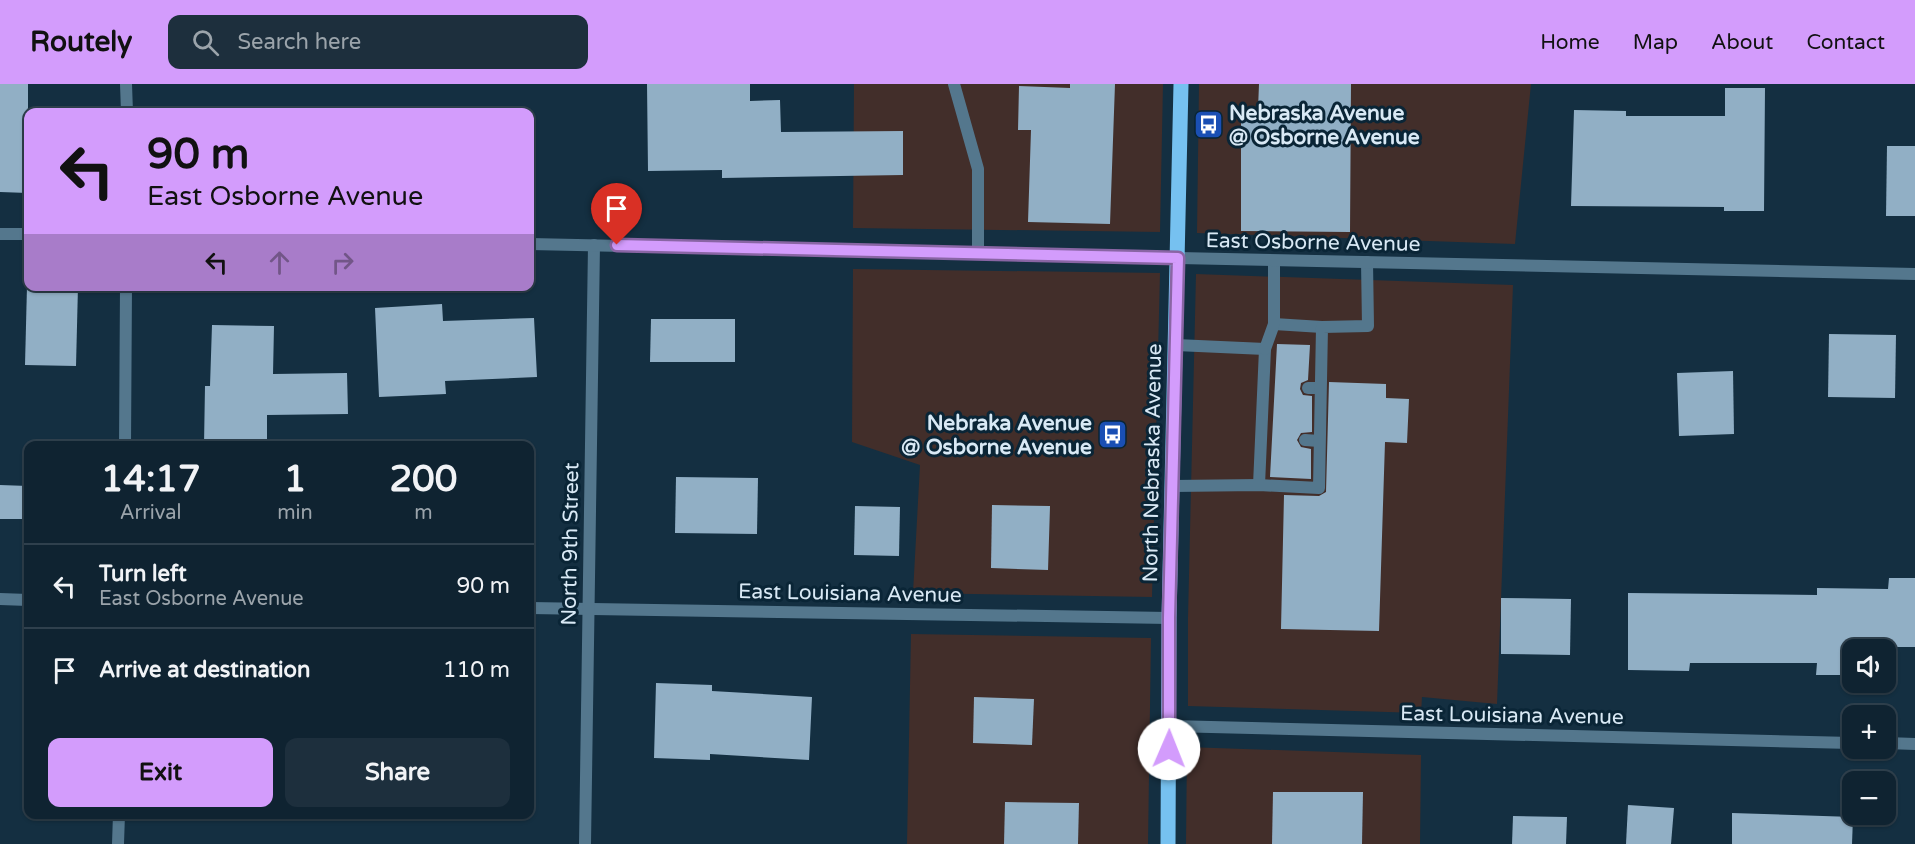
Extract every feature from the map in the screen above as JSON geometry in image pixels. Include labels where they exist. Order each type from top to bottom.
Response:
[{"type":"main road","name":"North Nebraska Avenue","points":[[1168,844],[1169,618],[1181,84]]},
{"type":"street","points":[[126,84],[127,108]]},
{"type":"street","points":[[954,84],[978,169],[978,253]]},
{"type":"street","points":[[0,234],[24,234]]},
{"type":"street","name":"East Osborne Avenue","points":[[534,244],[1915,274]]},
{"type":"street","name":"North 9th Street","points":[[585,844],[594,245]]},
{"type":"street","points":[[1259,485],[1266,440],[1269,387],[1265,349],[1274,324],[1274,261]]},
{"type":"street","points":[[1274,324],[1322,327],[1368,326],[1367,262]]},
{"type":"street","points":[[125,441],[126,291]]},
{"type":"street","points":[[1173,486],[1259,485],[1319,488],[1319,441],[1314,388],[1322,327]]},
{"type":"street","points":[[1176,345],[1265,349]]},
{"type":"street","points":[[1305,440],[1319,441]]},
{"type":"street","points":[[0,599],[24,600]]},
{"type":"street","name":"East Louisiana Avenue","points":[[534,608],[1169,618]]},
{"type":"street","name":"East Louisiana Avenue","points":[[1170,726],[1842,743]]},
{"type":"street","points":[[1896,743],[1915,744]]},
{"type":"street","points":[[118,844],[119,819]]},
{"type":"shaded area","points":[[854,84],[1163,84],[1160,232],[853,228]]},
{"type":"shaded area","points":[[1199,84],[1531,84],[1515,244],[1197,233]]},
{"type":"shaded area","points":[[853,269],[1160,273],[1152,597],[913,593],[920,465],[852,442]]},
{"type":"shaded area","points":[[1196,274],[1513,285],[1497,704],[1422,697],[1421,713],[1188,706]]},
{"type":"shaded area","points":[[911,634],[1151,638],[1148,844],[907,844]]},
{"type":"shaded area","points":[[1187,747],[1421,755],[1420,844],[1186,844]]},
{"type":"building","points":[[0,84],[28,84],[28,108],[24,108],[24,193],[0,192]]},
{"type":"building","points":[[647,84],[750,84],[750,101],[780,100],[781,132],[903,131],[903,175],[722,178],[722,170],[648,171]]},
{"type":"building","points":[[1070,84],[1115,84],[1110,224],[1028,222],[1031,130],[1018,130],[1019,86],[1070,88]]},
{"type":"building","points":[[1259,84],[1351,84],[1350,232],[1241,231],[1241,109],[1258,109]]},
{"type":"building","points":[[1725,88],[1765,88],[1764,211],[1724,211],[1724,207],[1571,206],[1574,110],[1626,111],[1626,116],[1725,116]]},
{"type":"building","points":[[1887,146],[1915,146],[1915,216],[1886,216]]},
{"type":"building","points":[[27,291],[78,291],[76,366],[25,365]]},
{"type":"building","points":[[442,304],[443,321],[534,318],[537,377],[445,381],[446,394],[379,397],[375,308]]},
{"type":"building","points":[[651,319],[735,319],[735,362],[650,362]]},
{"type":"building","points":[[212,325],[274,326],[273,374],[347,373],[348,414],[267,415],[267,441],[204,441],[205,386],[210,386]]},
{"type":"building","points":[[1829,334],[1896,335],[1895,398],[1828,397]]},
{"type":"building","points":[[1277,344],[1310,345],[1308,380],[1301,383],[1300,389],[1303,395],[1312,396],[1312,432],[1301,433],[1297,440],[1301,447],[1311,449],[1311,479],[1270,477]]},
{"type":"building","points":[[1733,371],[1734,434],[1679,436],[1677,373]]},
{"type":"building","points":[[1329,382],[1386,384],[1386,398],[1409,399],[1407,443],[1385,442],[1379,631],[1281,629],[1284,495],[1319,496],[1326,492]]},
{"type":"building","points":[[676,477],[758,478],[757,534],[675,533]]},
{"type":"building","points":[[0,485],[24,486],[24,519],[0,519]]},
{"type":"building","points":[[992,505],[1050,506],[1048,570],[991,568]]},
{"type":"building","points":[[855,506],[900,507],[899,556],[854,555]]},
{"type":"building","points":[[1889,578],[1915,578],[1915,647],[1896,647],[1896,639],[1842,639],[1842,675],[1816,675],[1817,663],[1690,663],[1689,671],[1628,670],[1628,593],[1817,595],[1817,588],[1888,589]]},
{"type":"building","points":[[1501,598],[1571,599],[1570,655],[1501,654]]},
{"type":"building","points":[[656,683],[712,685],[712,691],[812,697],[809,760],[710,754],[710,760],[654,758]]},
{"type":"building","points":[[974,697],[1034,699],[1032,745],[973,743]]},
{"type":"building","points":[[1273,792],[1363,792],[1362,844],[1272,844]]},
{"type":"building","points":[[1005,802],[1079,803],[1078,844],[1004,844]]},
{"type":"building","points":[[1628,805],[1674,808],[1671,844],[1626,844]]},
{"type":"building","points":[[1732,813],[1842,817],[1842,825],[1853,825],[1852,844],[1732,844]]},
{"type":"building","points":[[1513,816],[1567,817],[1566,844],[1512,844]]},
{"type":"place","name":"Nebraska Avenue @ Osborne Avenue","points":[[1208,125]]},
{"type":"place","name":"Nebraka Avenue @ Osborne Avenue","points":[[1113,435]]},
{"type":"route","points":[[617,245],[1178,258],[1169,618],[1169,749]]}]
